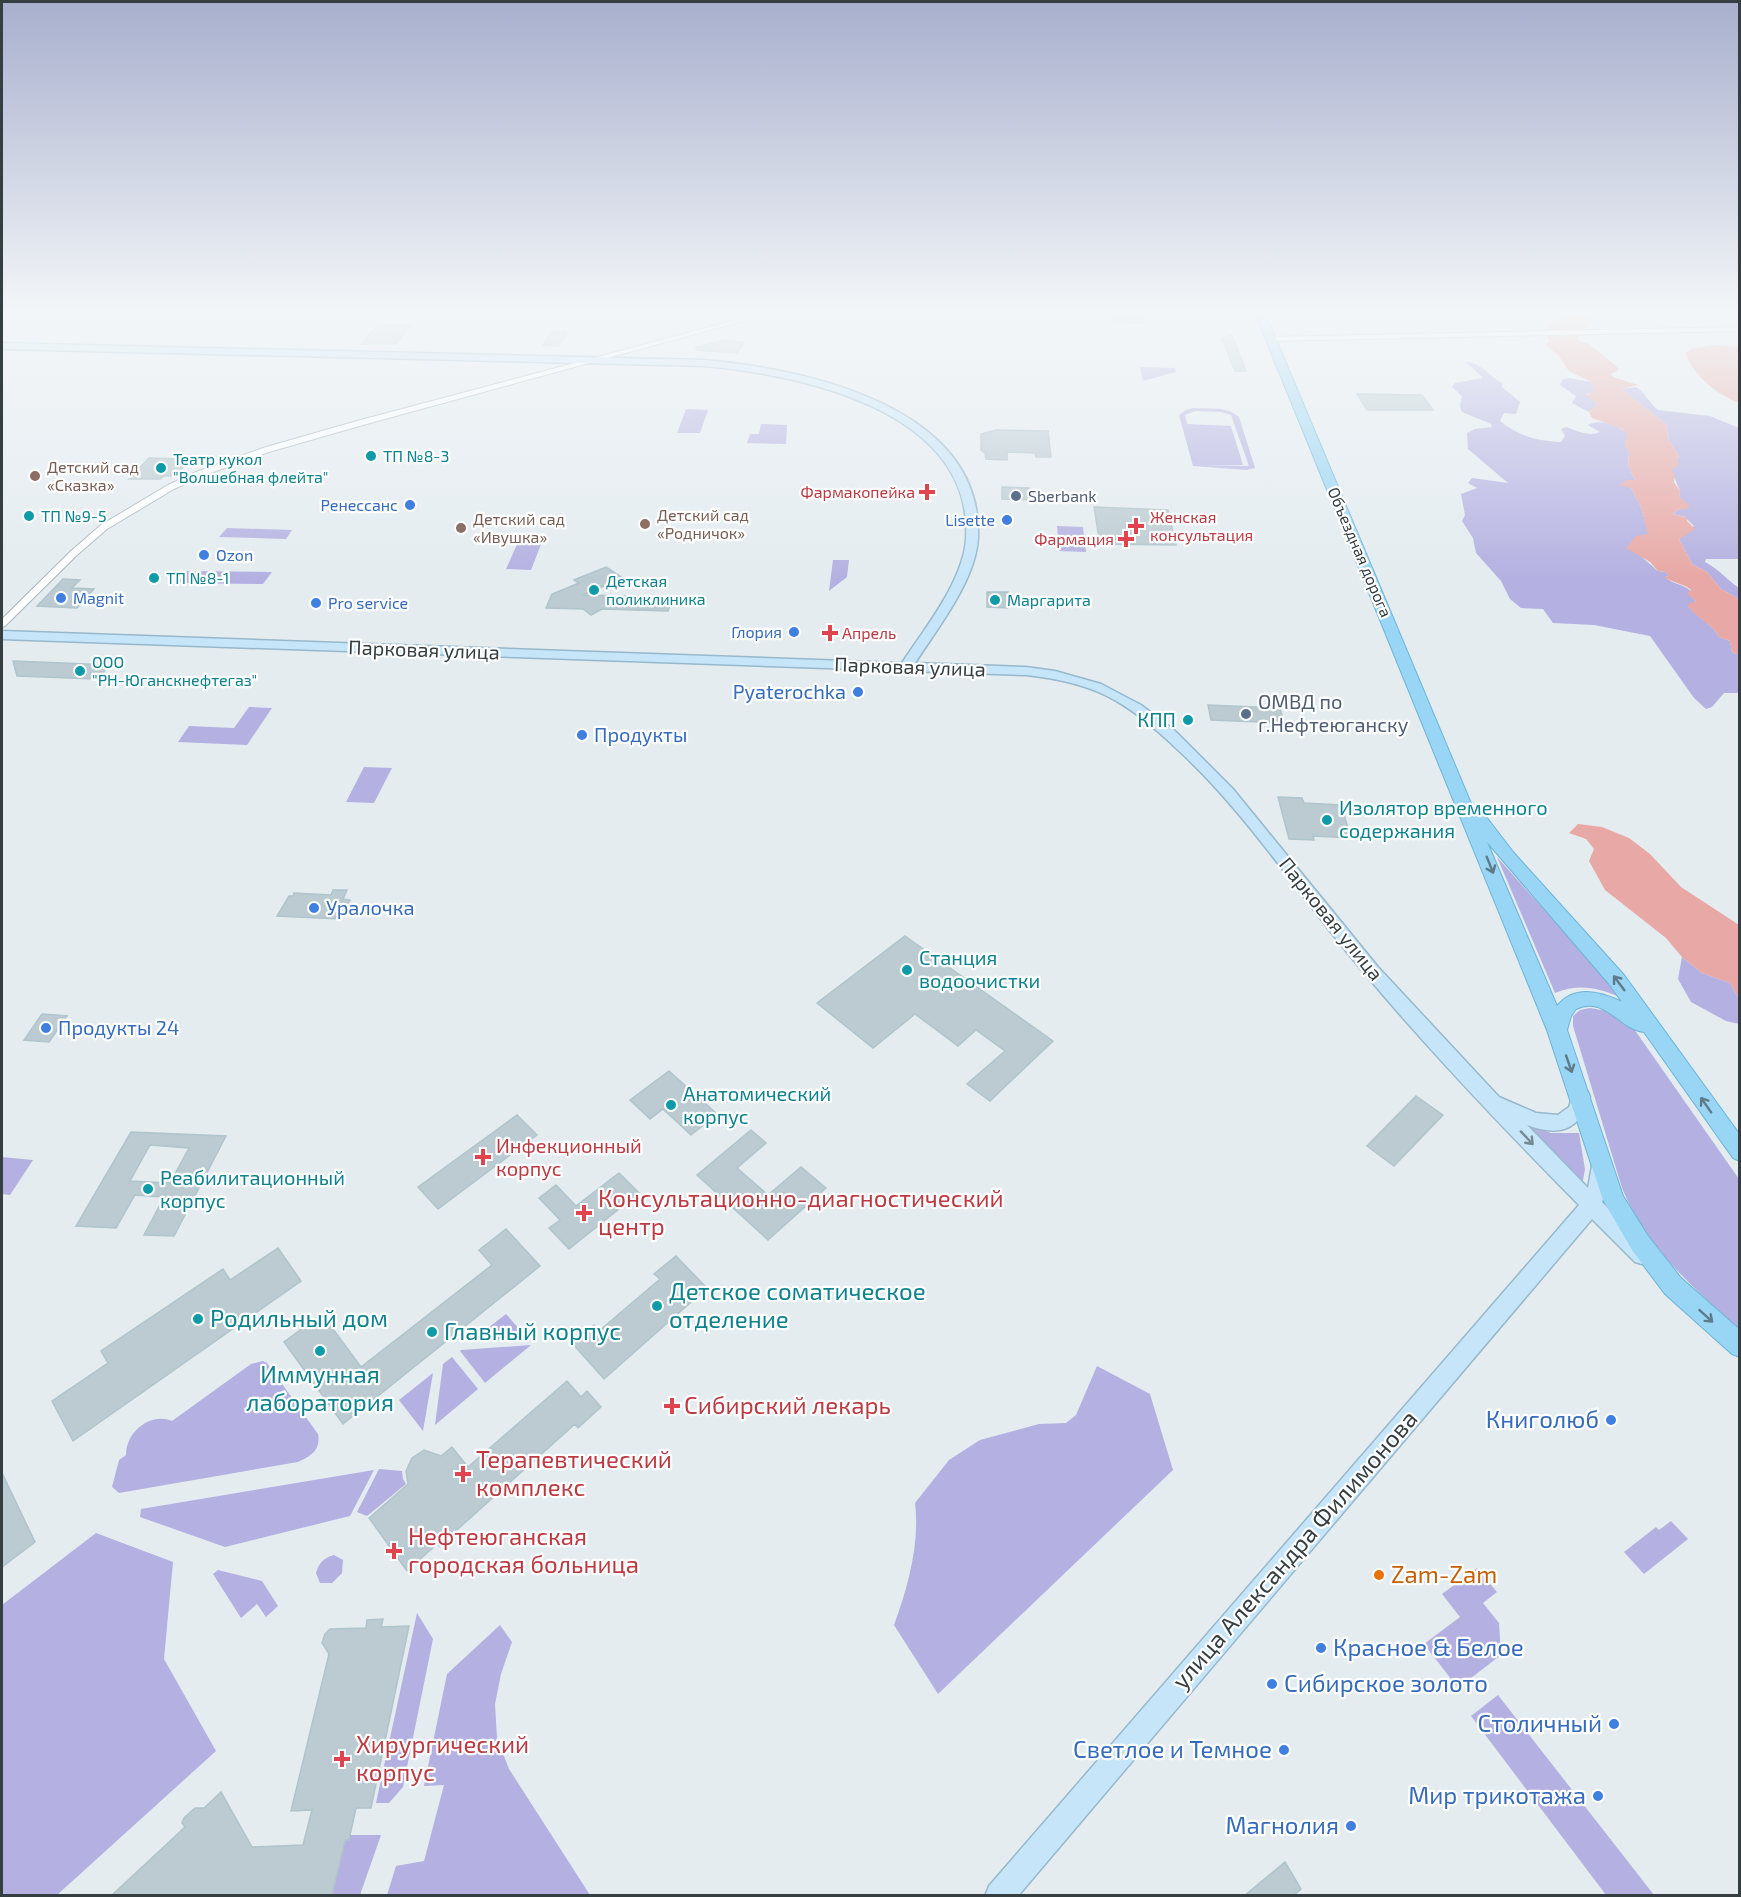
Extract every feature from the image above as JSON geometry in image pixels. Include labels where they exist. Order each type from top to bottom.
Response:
[{"type":"main road","points":[[866,402],[915,428],[936,445],[952,464],[966,488],[972,518],[972,540],[960,576],[906,667]]},
{"type":"main road","name":"Объездная дорога","points":[[1297,402],[1460,792]]},
{"type":"main road","name":"Парковая улица","points":[[2,635],[1026,671],[1074,678],[1112,693],[1144,714],[1174,739],[1219,784],[1360,958],[1591,1205],[1674,1286]]},
{"type":"main road","points":[[1460,792],[1557,1030],[1614,1200],[1624,1219],[1674,1286],[1740,1346]]},
{"type":"main road","points":[[1460,792],[1507,856],[1617,980],[1740,1152]]},
{"type":"main road","points":[[1557,1030],[1560,1013],[1565,1006],[1584,999],[1600,1000],[1615,1005],[1631,1015],[1665,1047]]},
{"type":"main road","points":[[1487,1096],[1523,1116],[1548,1123],[1560,1123],[1571,1119],[1579,1110],[1581,1097]]},
{"type":"main road","points":[[1591,1205],[1600,1182],[1600,1163]]},
{"type":"main road","name":"улица Александра Филимонова","points":[[999,1896],[1591,1205]]},
{"type":"street","points":[[2,624],[88,540],[128,512],[178,483],[299,440],[441,402]]},
{"type":"shaded area","points":[[1461,402],[1519,402],[1516,414],[1504,413],[1500,421],[1521,434],[1536,439],[1561,442],[1565,436],[1561,429],[1566,427],[1583,433],[1600,432],[1588,425],[1598,422],[1614,425],[1628,434],[1625,445],[1629,452],[1628,465],[1635,480],[1631,488],[1641,507],[1649,535],[1643,537],[1636,552],[1658,571],[1666,572],[1669,576],[1665,577],[1691,591],[1688,594],[1696,601],[1688,606],[1719,637],[1730,641],[1732,652],[1739,655],[1739,693],[1724,693],[1712,707],[1706,709],[1694,698],[1650,636],[1594,625],[1553,623],[1543,609],[1521,608],[1510,599],[1501,581],[1476,553],[1473,538],[1462,521],[1465,515],[1461,494],[1477,488],[1468,483],[1472,478],[1508,483],[1468,449],[1467,433],[1475,429],[1492,427],[1491,424],[1462,412]]},
{"type":"shaded area","points":[[1593,402],[1637,402],[1666,424],[1669,441],[1679,456],[1677,459],[1679,465],[1671,470],[1675,475],[1674,482],[1680,491],[1679,497],[1689,505],[1689,508],[1677,510],[1673,514],[1688,518],[1687,521],[1695,529],[1679,539],[1692,564],[1707,572],[1721,589],[1739,599],[1739,655],[1732,652],[1730,641],[1719,637],[1687,605],[1696,601],[1687,594],[1691,590],[1664,577],[1669,576],[1666,572],[1658,571],[1650,562],[1626,548],[1636,536],[1648,534],[1641,507],[1631,488],[1619,485],[1627,480],[1635,480],[1628,465],[1629,452],[1625,445],[1627,434],[1622,429],[1592,418],[1589,412],[1597,405]]},
{"type":"shaded area","points":[[1594,402],[1597,405],[1589,412],[1572,403]]},
{"type":"shaded area","points":[[1637,402],[1650,402],[1658,410],[1710,416],[1739,428],[1739,559],[1706,559],[1705,562],[1739,588],[1739,599],[1721,589],[1707,572],[1692,564],[1679,539],[1694,526],[1685,517],[1673,514],[1677,510],[1689,507],[1679,497],[1680,491],[1671,470],[1679,456],[1669,441],[1666,424]]},
{"type":"shaded area","points":[[686,409],[708,410],[700,433],[677,433]]},
{"type":"shaded area","points":[[1217,409],[1229,411],[1239,417],[1255,468],[1247,470],[1193,466],[1179,415],[1186,410]],"holes":[[[1195,411],[1221,412],[1231,415],[1249,466],[1198,465],[1243,465],[1231,426],[1187,424],[1185,415]]]},
{"type":"shaded area","points":[[761,424],[787,425],[786,444],[747,443],[750,434],[759,434]]},
{"type":"shaded area","points":[[1057,526],[1083,527],[1086,552],[1059,551]]},
{"type":"shaded area","points":[[227,528],[292,530],[286,539],[219,537]]},
{"type":"shaded area","points":[[518,542],[542,542],[531,570],[506,569]]},
{"type":"shaded area","points":[[833,560],[849,560],[847,577],[829,591]]},
{"type":"shaded area","points":[[187,571],[272,572],[263,584],[177,583]]},
{"type":"shaded area","points":[[249,707],[272,708],[247,745],[178,742],[189,726],[234,728]]},
{"type":"shaded area","points":[[364,767],[392,768],[374,803],[346,802]]},
{"type":"shaded area","points":[[1578,824],[1602,827],[1629,838],[1650,854],[1681,887],[1739,925],[1739,999],[1730,983],[1702,973],[1682,957],[1666,938],[1605,890],[1589,861],[1594,849],[1586,839],[1569,833]]},
{"type":"shaded area","points":[[1497,857],[1620,997],[1604,991],[1580,987],[1555,993]]},
{"type":"shaded area","points":[[1682,957],[1702,973],[1730,983],[1739,999],[1739,1024],[1726,1021],[1691,1002],[1678,979]]},
{"type":"shaded area","points":[[1590,1008],[1614,1012],[1634,1029],[1739,1179],[1739,1329],[1672,1265],[1657,1248],[1632,1210],[1622,1188],[1573,1026],[1573,1016],[1580,1010]]},
{"type":"shaded area","points":[[1524,1124],[1551,1133],[1579,1133],[1585,1169],[1582,1186]]},
{"type":"shaded area","points":[[2,1157],[33,1160],[10,1195],[2,1194]]},
{"type":"shaded area","points":[[506,1314],[527,1338],[471,1341]]},
{"type":"shaded area","points":[[531,1345],[485,1383],[460,1351],[461,1350]]},
{"type":"shaded area","points":[[452,1357],[478,1389],[435,1425],[443,1364]]},
{"type":"shaded area","points":[[263,1361],[267,1363],[318,1434],[318,1444],[311,1455],[298,1462],[119,1493],[112,1487],[119,1460],[126,1455],[130,1439],[141,1426],[156,1419],[172,1421],[251,1364]]},
{"type":"shaded area","points":[[1097,1366],[1150,1394],[1173,1470],[938,1694],[894,1625],[912,1565],[916,1534],[915,1503],[949,1460],[980,1440],[1039,1424],[1066,1423],[1076,1415]]},
{"type":"shaded area","points":[[433,1373],[423,1431],[399,1400]]},
{"type":"shaded area","points":[[379,1469],[402,1471],[406,1484],[367,1516],[357,1512]]},
{"type":"shaded area","points":[[374,1470],[350,1516],[225,1547],[140,1517],[141,1509]]},
{"type":"shaded area","points":[[1671,1521],[1688,1539],[1644,1574],[1624,1552],[1656,1527],[1659,1530]]},
{"type":"shaded area","points":[[96,1533],[173,1562],[164,1659],[216,1751],[57,1895],[4,1895],[2,1891],[2,1605]]},
{"type":"shaded area","points":[[334,1555],[343,1560],[342,1573],[332,1583],[320,1583],[316,1573],[319,1566],[324,1559]]},
{"type":"shaded area","points":[[1477,1568],[1497,1592],[1483,1603],[1499,1623],[1501,1655],[1458,1688],[1424,1644],[1460,1617],[1442,1594]]},
{"type":"shaded area","points":[[218,1570],[262,1581],[278,1606],[266,1617],[257,1604],[241,1618],[213,1574]]},
{"type":"shaded area","points":[[417,1613],[433,1639],[403,1787],[389,1803],[376,1803]]},
{"type":"shaded area","points":[[500,1625],[512,1642],[501,1674],[495,1704],[497,1738],[509,1769],[590,1895],[387,1895],[396,1866],[424,1861],[444,1785],[424,1786],[447,1674]]},
{"type":"shaded area","points":[[1498,1695],[1654,1895],[1606,1895],[1471,1716]]},
{"type":"shaded area","points":[[350,1835],[381,1835],[360,1895],[332,1896],[345,1840]]},
{"type":"building","points":[[1362,402],[1427,402],[1433,410],[1367,410]]},
{"type":"building","points":[[996,430],[1048,431],[1051,457],[1036,457],[1035,453],[1007,452],[1007,460],[986,459],[985,453],[981,450],[981,434]]},
{"type":"building","name":"Театр кукол \"Волшебная флейта\"","points":[[149,458],[191,459],[175,476],[164,476],[160,479],[129,479]]},
{"type":"building","name":"Sberbank","points":[[1002,487],[1029,488],[1030,500],[1002,499]]},
{"type":"building","name":"Женская консультация","points":[[1094,507],[1168,510],[1176,545],[1100,544]]},
{"type":"building","name":"Детская поликлиника","points":[[606,567],[623,578],[583,595],[673,597],[668,611],[602,609],[591,615],[583,609],[546,608],[552,594],[579,583],[574,580]]},
{"type":"building","name":"Magnit","points":[[63,579],[80,580],[72,588],[94,589],[77,608],[37,606]]},
{"type":"building","name":"Маргарита","points":[[987,592],[1008,592],[1008,608],[987,607]]},
{"type":"building","points":[[13,661],[110,665],[97,679],[17,676]]},
{"type":"building","name":"ОМВД по г.Нефтеюганску","points":[[1208,705],[1280,708],[1284,723],[1211,720]]},
{"type":"building","points":[[1278,797],[1302,798],[1304,803],[1341,805],[1351,838],[1313,836],[1314,840],[1289,839]]},
{"type":"building","name":"Уралочка","points":[[333,890],[347,890],[343,899],[350,900],[340,919],[277,916],[289,896],[293,896],[294,893],[331,895]]},
{"type":"building","name":"Станция водоочистки","points":[[905,936],[1053,1041],[990,1101],[967,1084],[1005,1051],[976,1030],[958,1046],[915,1014],[873,1048],[817,1003]]},
{"type":"building","name":"Продукты 24","points":[[42,1014],[67,1016],[49,1042],[24,1040]]},
{"type":"building","name":"Анатомический корпус","points":[[669,1071],[717,1114],[691,1135],[663,1109],[650,1119],[630,1100]]},
{"type":"building","points":[[1416,1096],[1443,1115],[1394,1166],[1367,1146]]},
{"type":"building","name":"Инфекционный корпус","points":[[517,1115],[537,1135],[438,1209],[418,1187]]},
{"type":"building","points":[[751,1130],[766,1143],[737,1168],[768,1195],[801,1167],[826,1188],[768,1240],[697,1175]]},
{"type":"building","name":"Реабилитационный корпус","points":[[131,1132],[226,1136],[174,1236],[144,1235],[164,1197],[135,1195],[116,1228],[76,1226]],"holes":[[[150,1145],[189,1148],[170,1183],[130,1181]]]},
{"type":"building","name":"Консультационно-диагностический центр","points":[[619,1173],[639,1193],[569,1249],[549,1228],[560,1220],[539,1198],[556,1185],[576,1206]]},
{"type":"building","name":"Главный корпус","points":[[506,1229],[540,1266],[343,1424],[284,1342],[322,1314],[361,1367],[492,1265],[479,1250]]},
{"type":"building","name":"Родильный дом","points":[[278,1248],[301,1281],[73,1441],[52,1401],[108,1363],[101,1351],[223,1269],[230,1280]]},
{"type":"building","name":"Детское соматическое отделение","points":[[676,1256],[707,1288],[604,1379],[572,1343],[594,1325],[599,1331],[660,1279],[654,1274]]},
{"type":"building","name":"Терапевтический комплекс","points":[[567,1381],[581,1397],[587,1391],[601,1407],[578,1428],[575,1424],[439,1546],[437,1544],[407,1571],[369,1518],[408,1484],[406,1471],[412,1458],[424,1450],[441,1456],[452,1447],[468,1467]]},
{"type":"building","points":[[2,1473],[35,1542],[2,1567]]},
{"type":"building","name":"Хирургический корпус","points":[[383,1619],[381,1627],[409,1626],[371,1808],[356,1808],[349,1840],[345,1840],[332,1896],[111,1896],[185,1827],[182,1823],[184,1818],[195,1808],[204,1808],[221,1792],[252,1847],[303,1845],[312,1810],[291,1811],[329,1654],[322,1643],[325,1634],[330,1629],[366,1628],[367,1620]]},
{"type":"building","points":[[1285,1862],[1301,1889],[1293,1896],[1244,1896]]},
{"type":"place","name":"ТП №8-3","points":[[371,456]]},
{"type":"place","name":"Театр кукол \"Волшебная флейта\"","points":[[161,468]]},
{"type":"place","name":"Детский сад «Сказка»","points":[[35,476]]},
{"type":"place","name":"Фармакопейка","points":[[927,492]]},
{"type":"place","name":"Sberbank","points":[[1016,496]]},
{"type":"place","name":"Ренессанс","points":[[410,505]]},
{"type":"place","name":"ТП №9-5","points":[[29,516]]},
{"type":"place","name":"Lisette","points":[[1007,520]]},
{"type":"place","name":"Детский сад «Родничок»","points":[[645,524]]},
{"type":"place","name":"Женская консультация","points":[[1136,526]]},
{"type":"place","name":"Детский сад «Ивушка»","points":[[461,528]]},
{"type":"place","name":"Фармация","points":[[1126,539]]},
{"type":"place","name":"Ozon","points":[[204,555]]},
{"type":"place","name":"ТП №8-1","points":[[154,578]]},
{"type":"place","name":"Детская поликлиника","points":[[594,590]]},
{"type":"place","name":"Magnit","points":[[61,598]]},
{"type":"place","name":"Маргарита","points":[[995,600]]},
{"type":"place","name":"Pro service","points":[[316,603]]},
{"type":"place","name":"Глория","points":[[794,632]]},
{"type":"place","name":"Апрель","points":[[830,633]]},
{"type":"place","name":"ООО \"РН-Юганскнефтегаз\"","points":[[80,671]]},
{"type":"place","name":"Pyaterochka","points":[[858,692]]},
{"type":"place","name":"ОМВД по г.Нефтеюганску","points":[[1246,714]]},
{"type":"place","name":"КПП","points":[[1188,720]]},
{"type":"place","name":"Продукты","points":[[582,735]]},
{"type":"place","name":"Изолятор временного содержания","points":[[1327,820]]},
{"type":"place","name":"Уралочка","points":[[314,908]]},
{"type":"place","name":"Станция водоочистки","points":[[907,970]]},
{"type":"place","name":"Продукты 24","points":[[46,1028]]},
{"type":"place","name":"Анатомический корпус","points":[[671,1105]]},
{"type":"place","name":"Инфекционный корпус","points":[[483,1157]]},
{"type":"place","name":"Реабилитационный корпус","points":[[148,1189]]},
{"type":"place","name":"Консультационно-диагностический центр","points":[[584,1213]]},
{"type":"place","name":"Детское соматическое отделение","points":[[657,1306]]},
{"type":"place","name":"Родильный дом","points":[[198,1319]]},
{"type":"place","name":"Главный корпус","points":[[432,1332]]},
{"type":"place","name":"Иммунная лаборатория","points":[[320,1351]]},
{"type":"place","name":"Сибирский лекарь","points":[[672,1406]]},
{"type":"place","name":"Книголюб","points":[[1611,1420]]},
{"type":"place","name":"Терапевтический комплекс","points":[[463,1474]]},
{"type":"place","name":"Нефтеюганская городская больница","points":[[394,1551]]},
{"type":"place","name":"Zam-Zam","points":[[1379,1575]]},
{"type":"place","name":"Красное & Белое","points":[[1321,1648]]},
{"type":"place","name":"Сибирское золото","points":[[1272,1684]]},
{"type":"place","name":"Столичный","points":[[1614,1724]]},
{"type":"place","name":"Светлое и Темное","points":[[1284,1750]]},
{"type":"place","name":"Хирургический корпус","points":[[342,1759]]},
{"type":"place","name":"Мир трикотажа","points":[[1598,1796]]},
{"type":"place","name":"Магнолия","points":[[1351,1826]]}]
